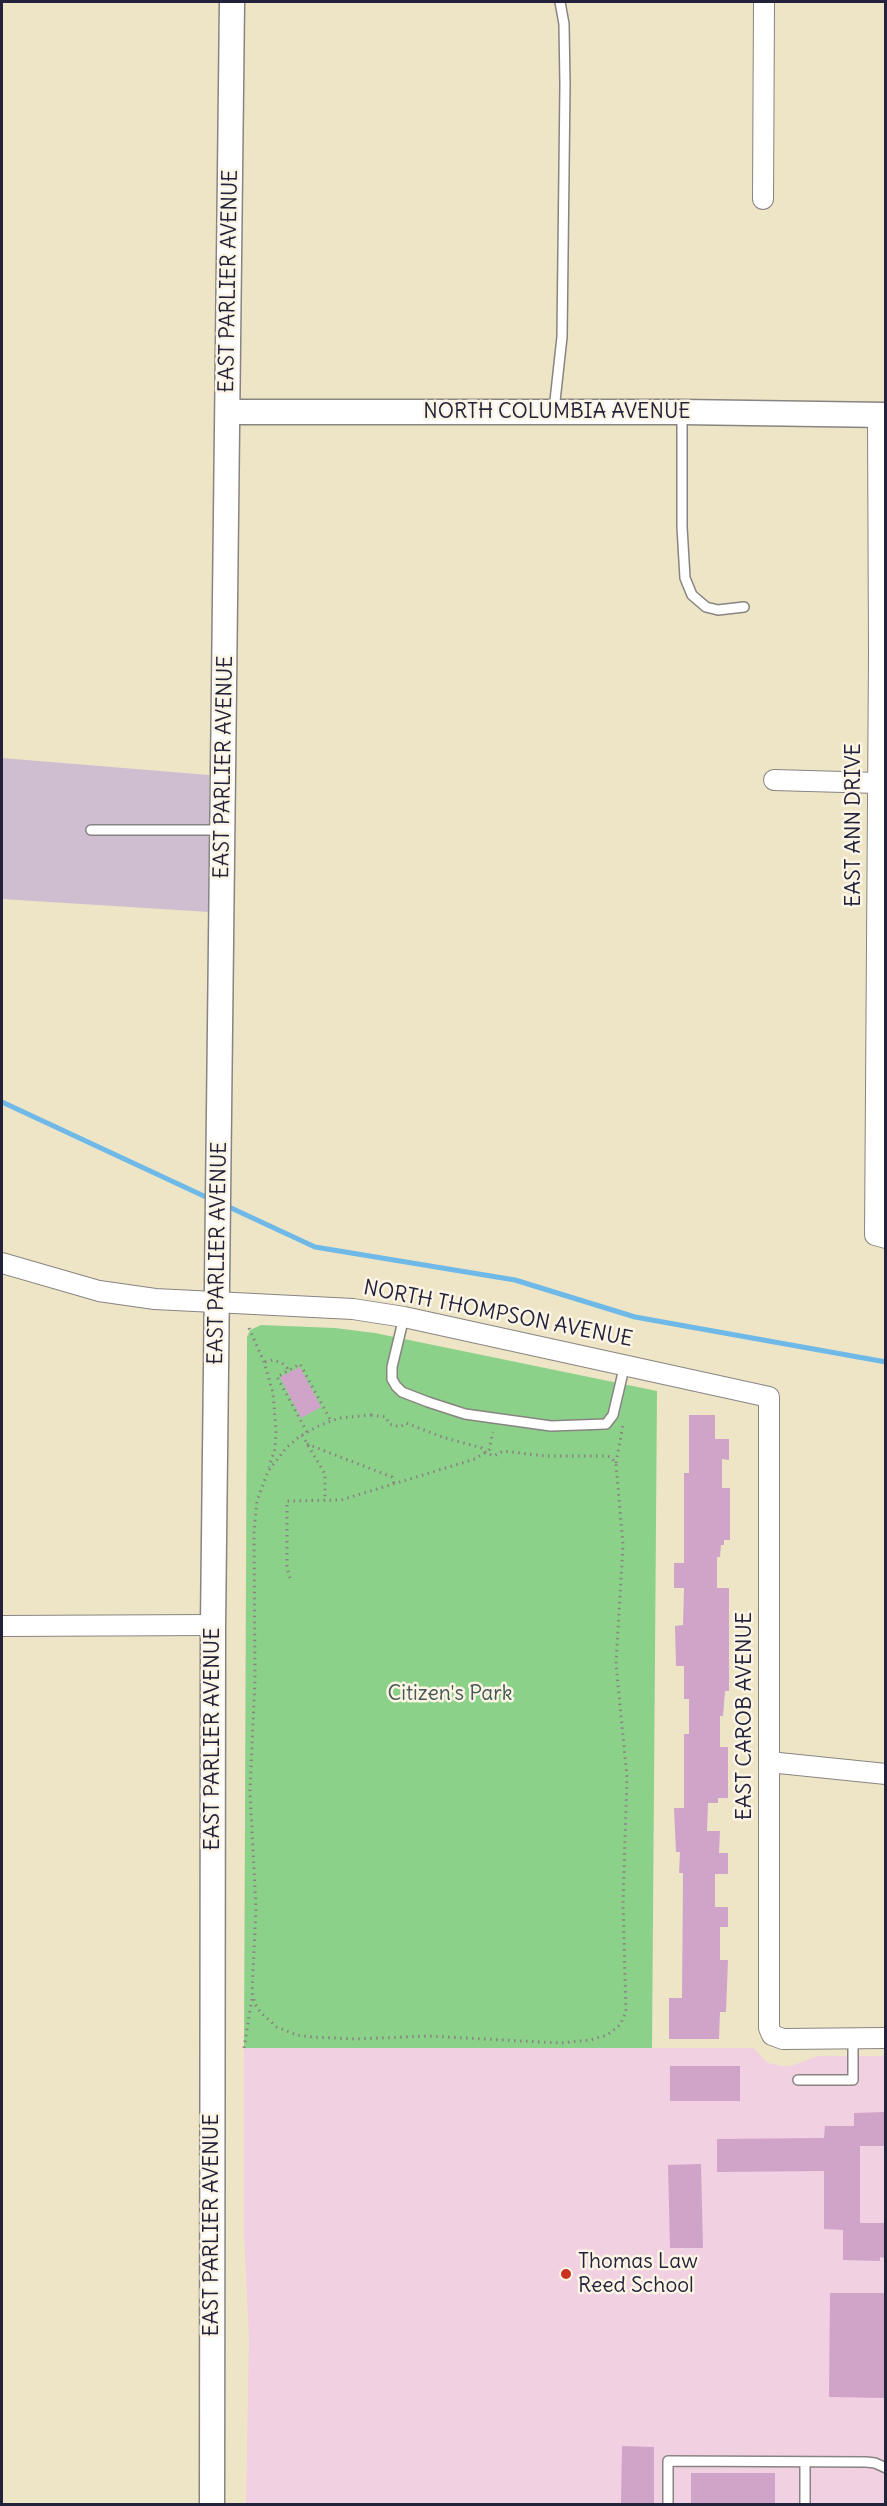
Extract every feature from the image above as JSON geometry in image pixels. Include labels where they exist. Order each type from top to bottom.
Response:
[{"type":"street","name":"EAST PARLIER AVENUE","points":[[212,2505],[213,1625],[232,2]]},
{"type":"street","points":[[763,199],[764,2]]},
{"type":"street","name":"NORTH COLUMBIA AVENUE","points":[[228,412],[682,412],[881,415]]},
{"type":"street","name":"EAST ANN DRIVE","points":[[880,1237],[878,783],[882,655],[881,415]]},
{"type":"street","points":[[774,780],[878,783]]},
{"type":"street","name":"NORTH THOMPSON AVENUE","points":[[2,1263],[99,1291],[155,1299],[354,1309],[404,1317],[770,1397]]},
{"type":"street","name":"EAST CAROB AVENUE","points":[[770,1397],[769,2021],[772,2035],[783,2039],[853,2038]]},
{"type":"street","points":[[2,1626],[213,1625]]},
{"type":"street","points":[[770,1762],[885,1774]]},
{"type":"street","points":[[853,2038],[885,2038]]},
{"type":"lane","points":[[554,412],[562,337],[565,86],[564,24],[560,2]]},
{"type":"lane","points":[[682,412],[682,527],[685,578],[692,595],[706,607],[718,610],[744,607]]},
{"type":"lane","points":[[91,830],[223,831]]},
{"type":"lane","points":[[404,1317],[392,1367],[392,1379],[396,1386],[402,1392],[465,1414],[551,1426],[606,1424],[613,1415],[625,1364]]},
{"type":"lane","points":[[798,2080],[853,2080],[853,2038]]},
{"type":"lane","points":[[668,2505],[668,2461],[866,2462],[885,2468]]},
{"type":"lane","points":[[805,2462],[805,2505]]},
{"type":"path","points":[[244,2049],[251,2014],[256,1930],[250,1790],[255,1680],[254,1531],[257,1501],[275,1449],[276,1431],[273,1393],[264,1362],[249,1328]]},
{"type":"path","points":[[264,1362],[273,1360],[282,1363],[287,1371]]},
{"type":"path","points":[[306,1432],[277,1377],[300,1364],[331,1421]]},
{"type":"path","points":[[268,1471],[287,1447],[306,1432],[331,1421],[360,1416],[386,1417],[389,1424],[400,1427],[406,1423],[442,1437],[482,1448],[486,1454],[494,1456],[503,1452],[552,1457],[606,1456],[613,1454],[618,1447]]},
{"type":"path","points":[[290,1578],[287,1568],[287,1501],[340,1500],[475,1459],[489,1450],[496,1419]]},
{"type":"path","points":[[302,1435],[325,1474],[325,1501]]},
{"type":"path","points":[[307,1444],[392,1477],[394,1484]]},
{"type":"path","points":[[251,2014],[254,2009],[277,2027],[304,2036],[355,2039],[428,2036],[560,2043],[590,2040],[607,2035],[614,2031],[624,2019],[623,1903],[627,1777],[617,1681],[616,1648],[623,1564],[623,1526],[616,1464],[611,1457],[606,1456]]},
{"type":"path","points":[[252,1993],[261,2013]]},
{"type":"shaded area","points":[[2,758],[209,775],[209,912],[2,899]]},
{"type":"shaded area","name":"Thomas Law Reed School","points":[[244,2048],[754,2048],[768,2063],[782,2066],[791,2066],[818,2056],[885,2056],[885,2504],[246,2504],[249,2338],[244,2236]]},
{"type":"green space","name":"Citizen's Park","points":[[261,1325],[335,1328],[375,1333],[657,1391],[652,2048],[244,2048],[247,1337],[250,1330]]},
{"type":"building","points":[[300,1367],[321,1407],[301,1418],[280,1377]]},
{"type":"building","points":[[689,1415],[715,1415],[715,1439],[729,1439],[729,1460],[722,1459],[722,1488],[730,1488],[730,1540],[724,1540],[720,1557],[717,1557],[717,1588],[729,1588],[729,1691],[725,1691],[723,1716],[720,1716],[720,1747],[728,1747],[728,1798],[718,1798],[718,1803],[708,1803],[707,1831],[720,1831],[719,1853],[728,1853],[728,1874],[715,1874],[715,1907],[728,1907],[728,1927],[720,1927],[720,1960],[728,1960],[726,2012],[720,2012],[719,2039],[669,2039],[669,1998],[682,1998],[683,1873],[679,1873],[680,1852],[676,1852],[674,1808],[684,1808],[684,1734],[689,1734],[689,1699],[684,1699],[684,1666],[676,1666],[675,1626],[683,1625],[684,1588],[674,1588],[674,1563],[684,1563],[684,1473],[689,1473]]},
{"type":"building","points":[[670,2066],[740,2066],[740,2101],[670,2101]]},
{"type":"building","points":[[885,2112],[885,2146],[860,2146],[860,2223],[885,2223],[885,2258],[880,2257],[880,2261],[843,2260],[843,2230],[824,2229],[824,2171],[717,2172],[717,2139],[824,2138],[825,2126],[854,2126],[854,2113]]},
{"type":"building","points":[[701,2164],[703,2248],[670,2248],[668,2165]]},
{"type":"building","points":[[830,2293],[885,2293],[885,2398],[829,2397]]},
{"type":"building","points":[[622,2446],[654,2447],[654,2505],[621,2505]]},
{"type":"building","points":[[691,2473],[775,2473],[775,2505],[691,2505]]},
{"type":"waterway","points":[[2,1102],[206,1197]]},
{"type":"waterway","points":[[229,1207],[315,1247],[515,1280],[635,1317],[886,1362]]},
{"type":"place","name":"Thomas Law Reed School","points":[[566,2274]]}]
